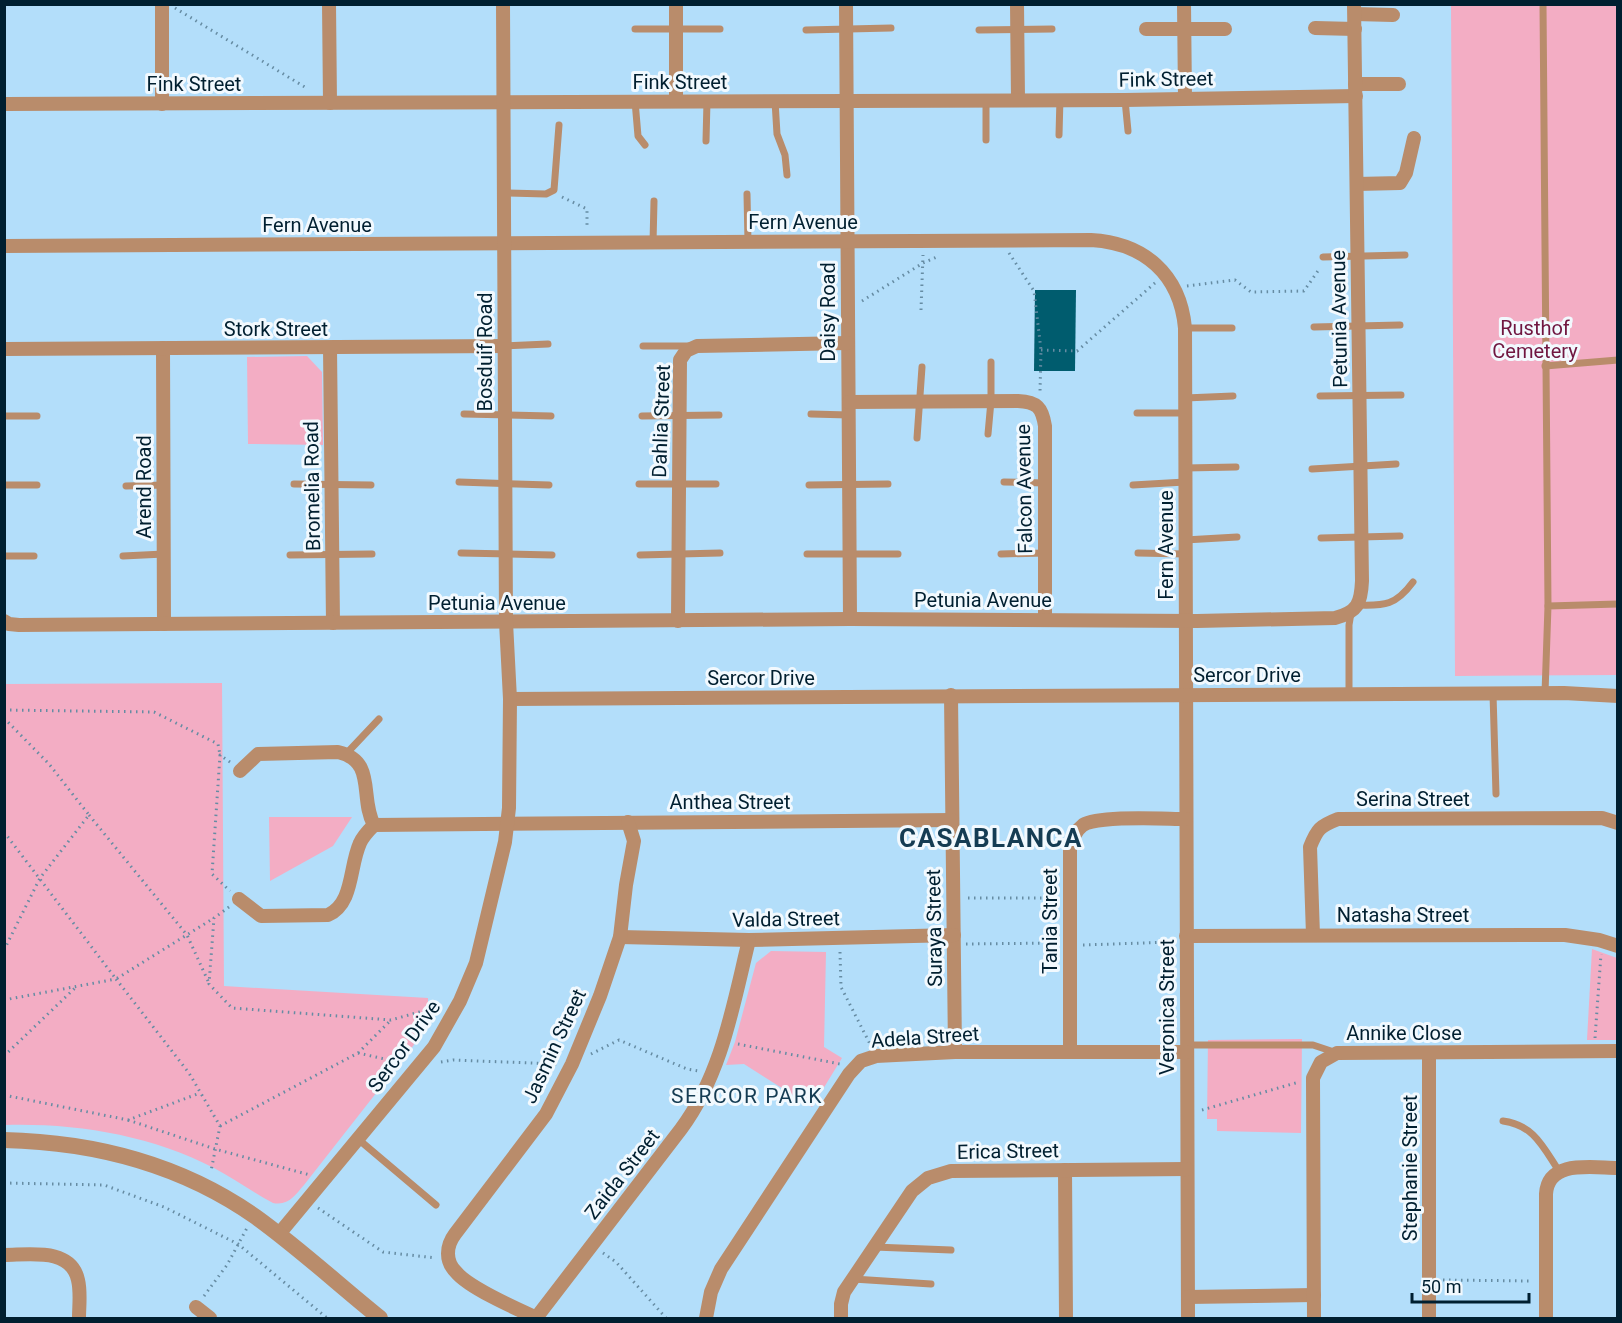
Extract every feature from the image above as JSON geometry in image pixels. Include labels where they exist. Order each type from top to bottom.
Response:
[{"type":"street","points":[[162,4],[162,104]]},
{"type":"street","points":[[329,4],[330,103]]},
{"type":"street","name":"Bosduif Road","points":[[503,4],[506,622],[510,699]]},
{"type":"street","points":[[676,4],[676,101]]},
{"type":"street","name":"Daisy Road","points":[[846,4],[850,619]]},
{"type":"street","points":[[1017,4],[1018,99]]},
{"type":"street","points":[[1184,4],[1185,98]]},
{"type":"street","points":[[1355,9],[1393,15]]},
{"type":"street","name":"Petunia Avenue","points":[[4,621],[19,625],[850,619],[1185,620],[1335,618],[1355,609],[1361,594],[1361,537],[1355,9]]},
{"type":"street","points":[[1146,29],[1225,28]]},
{"type":"street","points":[[1315,28],[1355,29]]},
{"type":"street","name":"Fink Street","points":[[4,104],[1060,98],[1125,100],[1356,90],[1400,84]]},
{"type":"street","points":[[1357,184],[1395,185],[1400,183],[1406,173],[1414,138]]},
{"type":"street","name":"Fern Avenue","points":[[4,246],[1091,240],[1118,242],[1140,253],[1165,275],[1180,302],[1185,328],[1185,695]]},
{"type":"street","name":"Dahlia Street","points":[[678,621],[680,360],[686,351],[697,346],[848,343]]},
{"type":"street","name":"Stork Street","points":[[4,350],[505,346]]},
{"type":"street","name":"Arend Road","points":[[163,348],[164,624]]},
{"type":"street","name":"Bromelia Road","points":[[330,348],[333,623]]},
{"type":"street","name":"Falcon Avenue","points":[[849,409],[920,402],[991,401],[1030,401],[1040,408],[1045,426],[1045,619]]},
{"type":"street","name":"Sercor Drive","points":[[279,1234],[434,1047],[460,1001],[482,944],[507,824],[510,699],[1545,693],[1600,693],[1617,696]]},
{"type":"street","name":"Suraya Street","points":[[951,695],[955,1052]]},
{"type":"street","name":"Veronica Street","points":[[1185,695],[1188,1318]]},
{"type":"street","points":[[239,900],[261,916],[327,915],[334,912],[344,901],[360,843],[374,825],[368,807],[364,772],[357,762],[346,754],[258,754],[240,771]]},
{"type":"street","name":"Serina Street","points":[[1313,935],[1310,847],[1315,834],[1323,825],[1338,819],[1602,818],[1617,823]]},
{"type":"street","name":"Tania Street","points":[[1070,1052],[1071,842],[1083,825],[1098,820],[1186,819]]},
{"type":"street","name":"Anthea Street","points":[[374,825],[952,820]]},
{"type":"street","name":"Jasmin Street","points":[[448,1251],[455,1234],[546,1114],[572,1064],[600,996],[620,937],[634,841],[628,822]]},
{"type":"street","name":"Valda Street","points":[[620,937],[748,940],[954,935]]},
{"type":"street","name":"Natasha Street","points":[[1186,936],[1564,935],[1603,941],[1617,946]]},
{"type":"street","name":"Zaida Street","points":[[536,1318],[690,1117],[724,1042],[748,940]]},
{"type":"street","name":"Adela Street","points":[[706,1318],[711,1292],[721,1269],[861,1061],[876,1056],[955,1052],[1070,1052],[1187,1048]]},
{"type":"street","name":"Annike Close","points":[[1313,1078],[1321,1062],[1337,1053],[1617,1051]]},
{"type":"street","name":"Stephanie Street","points":[[1429,1053],[1429,1318]]},
{"type":"street","points":[[1313,1078],[1314,1318]]},
{"type":"street","points":[[4,1140],[65,1144],[104,1151],[153,1165],[208,1188],[253,1215],[279,1234],[380,1318]]},
{"type":"street","points":[[1546,1318],[1546,1188],[1552,1177],[1566,1169],[1617,1168]]},
{"type":"street","name":"Erica Street","points":[[840,1318],[842,1298],[912,1191],[928,1178],[939,1173],[951,1171],[1187,1169]]},
{"type":"street","points":[[1065,1170],[1066,1318]]},
{"type":"street","points":[[448,1251],[451,1265],[461,1277],[536,1318]]},
{"type":"street","points":[[4,1256],[54,1255],[64,1260],[76,1273],[79,1282],[79,1318]]},
{"type":"street","points":[[1188,1297],[1314,1295]]},
{"type":"street","points":[[195,1307],[210,1318]]},
{"type":"lane","points":[[1542,4],[1548,606],[1545,693]]},
{"type":"lane","points":[[806,30],[891,28]]},
{"type":"lane","points":[[635,29],[676,31],[720,29]]},
{"type":"lane","points":[[979,30],[1052,29]]},
{"type":"lane","points":[[1059,135],[1060,98]]},
{"type":"lane","points":[[986,99],[986,140]]},
{"type":"lane","points":[[775,100],[777,134],[785,155],[787,175]]},
{"type":"lane","points":[[1125,100],[1128,130]]},
{"type":"lane","points":[[635,101],[638,136],[645,145]]},
{"type":"lane","points":[[706,141],[707,101]]},
{"type":"lane","points":[[504,193],[546,194],[552,192],[556,184],[559,125]]},
{"type":"lane","points":[[747,194],[748,242]]},
{"type":"lane","points":[[653,243],[654,201]]},
{"type":"lane","points":[[1323,257],[1405,255]]},
{"type":"lane","points":[[1314,327],[1401,325]]},
{"type":"lane","points":[[1185,328],[1232,328]]},
{"type":"lane","name":"Stork Street","points":[[505,346],[548,345]]},
{"type":"lane","points":[[643,346],[697,346]]},
{"type":"lane","points":[[1545,366],[1617,360]]},
{"type":"lane","points":[[988,434],[991,362]]},
{"type":"lane","points":[[917,438],[922,367]]},
{"type":"lane","points":[[1320,396],[1401,395]]},
{"type":"lane","points":[[1185,398],[1233,396]]},
{"type":"lane","points":[[811,414],[849,409]]},
{"type":"lane","points":[[1137,413],[1185,413]]},
{"type":"lane","points":[[464,414],[551,416]]},
{"type":"lane","points":[[4,416],[37,416]]},
{"type":"lane","points":[[642,416],[719,416]]},
{"type":"lane","points":[[1312,469],[1396,464]]},
{"type":"lane","points":[[1185,468],[1236,467]]},
{"type":"lane","points":[[459,482],[549,485]]},
{"type":"lane","points":[[1004,482],[1045,483]]},
{"type":"lane","points":[[1133,485],[1185,482]]},
{"type":"lane","points":[[294,484],[371,485]]},
{"type":"lane","points":[[639,484],[716,484]]},
{"type":"lane","points":[[809,485],[888,484]]},
{"type":"lane","points":[[4,485],[37,485]]},
{"type":"lane","points":[[126,486],[164,485]]},
{"type":"lane","points":[[1321,538],[1400,536]]},
{"type":"lane","points":[[1138,553],[1237,537]]},
{"type":"lane","points":[[461,553],[552,555]]},
{"type":"lane","points":[[640,555],[720,553]]},
{"type":"lane","points":[[1001,554],[1045,553]]},
{"type":"lane","points":[[123,555],[164,554]]},
{"type":"lane","points":[[290,555],[372,554]]},
{"type":"lane","points":[[807,554],[898,554]]},
{"type":"lane","points":[[4,556],[34,556]]},
{"type":"lane","points":[[1348,694],[1349,625],[1355,609],[1390,603],[1399,599],[1413,582]]},
{"type":"lane","points":[[1548,606],[1617,605]]},
{"type":"lane","points":[[1493,694],[1496,794]]},
{"type":"lane","points":[[346,754],[379,719]]},
{"type":"lane","points":[[1187,1048],[1313,1045],[1337,1053]]},
{"type":"lane","points":[[1503,1121],[1522,1126],[1531,1132],[1559,1171]]},
{"type":"lane","points":[[358,1139],[436,1205]]},
{"type":"lane","points":[[874,1247],[951,1250]]},
{"type":"lane","points":[[853,1279],[931,1284]]},
{"type":"path","points":[[169,4],[330,103]]},
{"type":"path","points":[[552,192],[587,209],[587,243]]},
{"type":"path","points":[[921,310],[924,241]]},
{"type":"path","points":[[1009,241],[1010,254],[1034,291],[1041,350],[1040,408]]},
{"type":"path","points":[[848,310],[923,263],[940,256]]},
{"type":"path","points":[[1173,288],[1235,280],[1251,292],[1304,291],[1319,272],[1323,257]]},
{"type":"path","points":[[1041,350],[1077,351],[1165,275]]},
{"type":"path","points":[[4,710],[154,712],[218,744],[220,755],[212,874],[239,900],[116,980],[4,1000]]},
{"type":"path","points":[[4,718],[49,764],[187,935],[209,984],[232,1008],[391,1020],[460,1001]]},
{"type":"path","points":[[220,755],[240,771]]},
{"type":"path","points":[[4,950],[40,878],[89,815]]},
{"type":"path","points":[[4,832],[189,1073],[220,1126],[208,1188]]},
{"type":"path","points":[[953,897],[1053,900],[1070,894]]},
{"type":"path","points":[[209,984],[214,918]]},
{"type":"path","points":[[840,938],[841,987],[876,1056]]},
{"type":"path","points":[[1594,1051],[1603,941]]},
{"type":"path","points":[[4,1056],[76,987]]},
{"type":"path","points":[[220,1126],[358,1053],[391,1020]]},
{"type":"path","points":[[434,1063],[453,1060],[572,1064],[619,1040],[687,1069],[712,1072]]},
{"type":"path","points":[[724,1042],[855,1067]]},
{"type":"path","points":[[358,1053],[404,1063]]},
{"type":"path","points":[[1187,1114],[1313,1078]]},
{"type":"path","points":[[128,1120],[200,1093]]},
{"type":"path","points":[[4,1095],[128,1120],[215,1149],[325,1179]]},
{"type":"path","points":[[4,1183],[104,1185],[164,1207],[238,1244],[327,1318]]},
{"type":"path","points":[[308,1200],[324,1214],[383,1252],[436,1258],[448,1251]]},
{"type":"path","points":[[195,1307],[227,1265],[253,1215]]},
{"type":"path","points":[[592,1246],[616,1262],[666,1318]]},
{"type":"path","points":[[1429,1280],[1546,1281]]},
{"type":"green space","name":"Rusthof Cemetery","points":[[1451,5],[1617,5],[1617,675],[1455,676]]},
{"type":"green space","points":[[307,356],[322,372],[323,445],[248,444],[247,357]]},
{"type":"green space","points":[[222,683],[224,986],[428,998],[428,1022],[413,1046],[304,1185],[291,1199],[283,1203],[273,1203],[214,1168],[190,1157],[138,1139],[59,1126],[5,1125],[5,684]]},
{"type":"green space","points":[[269,817],[352,817],[333,846],[270,881]]},
{"type":"green space","points":[[1592,949],[1617,958],[1617,1040],[1587,1040]]},
{"type":"green space","points":[[771,951],[826,952],[824,1047],[842,1058],[812,1107],[744,1064],[726,1065],[735,1042],[756,963]]},
{"type":"green space","points":[[1302,1039],[1301,1133],[1217,1131],[1217,1119],[1207,1119],[1208,1040]]},
{"type":"building","points":[[1035,290],[1076,290],[1075,371],[1034,371]]},
{"type":"district","name":"CASABLANCA","points":[[991,838]]},
{"type":"district","name":"SERCOR PARK","points":[[747,1096]]}]
